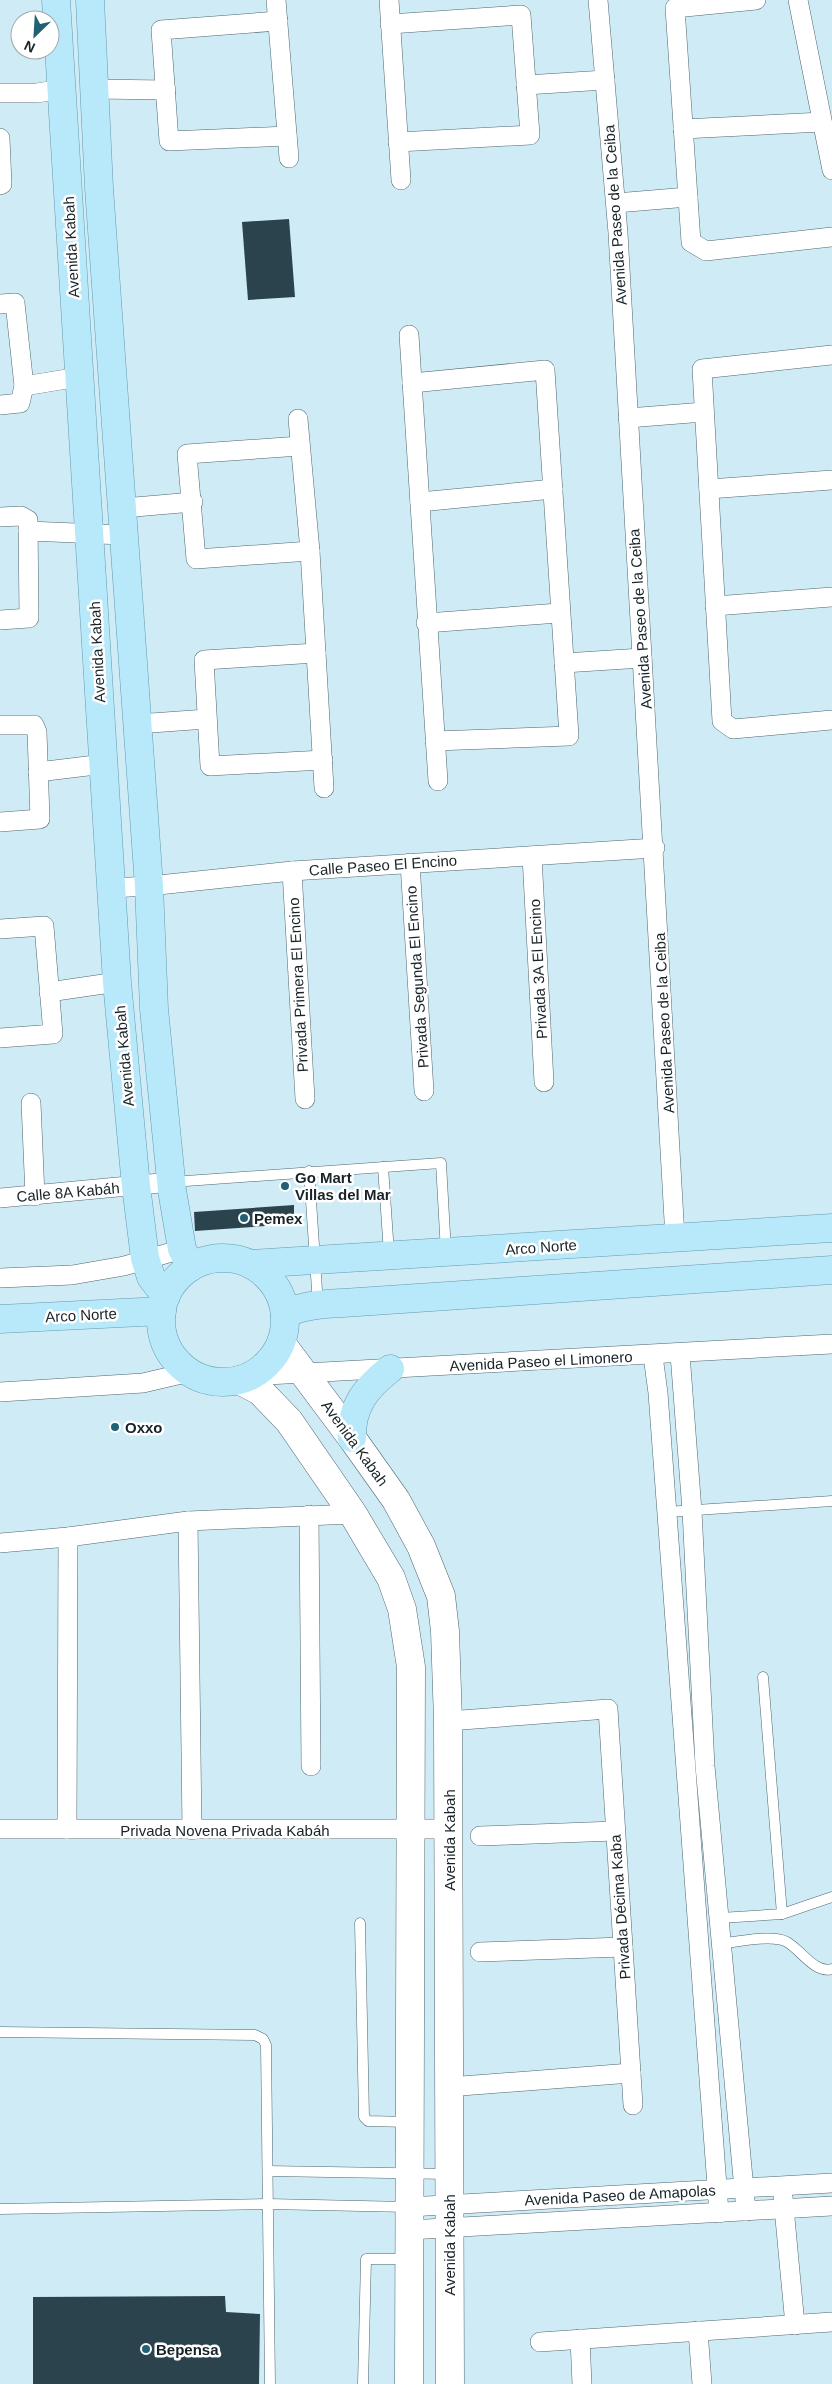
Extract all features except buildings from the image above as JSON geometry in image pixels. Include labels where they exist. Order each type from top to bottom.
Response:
[{"type":"main road","name":"Avenida Kabah","points":[[56,0],[117,982],[136,1186],[145,1258],[151,1277],[164,1303]]},
{"type":"main road","name":"Avenida Kabah","points":[[90,0],[99,188],[149,886],[154,1010],[171,1182],[186,1258]]},
{"type":"main road","name":"Arco Norte","points":[[250,1264],[389,1257],[832,1228]]},
{"type":"main road","points":[[186,1258],[226,1258],[250,1264],[270,1280],[278,1290],[285,1314],[285,1329],[281,1344],[273,1357],[262,1368],[244,1378],[222,1382],[206,1379],[190,1372],[176,1361],[167,1346],[162,1329],[164,1303],[180,1275],[186,1258]]},
{"type":"main road","points":[[285,1314],[293,1310],[318,1305],[832,1270]]},
{"type":"main road","name":"Arco Norte","points":[[0,1320],[164,1303]]},
{"type":"main road","name":"Avenida Kabah","points":[[281,1344],[396,1500],[421,1546],[441,1596],[446,1631],[448,1721],[450,2384]]},
{"type":"main road","points":[[352,1438],[354,1415],[362,1395],[368,1387],[390,1369]]},
{"type":"main road","points":[[244,1378],[260,1391],[289,1421],[353,1514],[392,1578],[402,1609],[407,1635],[411,1667],[409,1830],[409,2384]]},
{"type":"street","points":[[276,0],[289,158]]},
{"type":"street","points":[[389,0],[401,180]]},
{"type":"street","name":"Avenida Paseo de la Ceiba","points":[[598,0],[616,204],[675,1238]]},
{"type":"street","points":[[756,0],[674,8],[691,242],[706,252],[832,237]]},
{"type":"street","points":[[798,0],[832,170]]},
{"type":"street","points":[[390,24],[521,14],[530,135],[398,142]]},
{"type":"street","points":[[278,21],[161,30],[170,141],[287,136]]},
{"type":"street","points":[[526,85],[605,80]]},
{"type":"street","points":[[0,93],[37,93],[62,89]]},
{"type":"street","points":[[94,89],[166,90]]},
{"type":"street","points":[[683,129],[822,122]]},
{"type":"street","points":[[0,138],[2,184],[0,185]]},
{"type":"street","points":[[616,204],[688,197]]},
{"type":"street","points":[[0,304],[15,303],[24,386],[20,403],[0,405]]},
{"type":"street","points":[[409,335],[426,623],[438,781]]},
{"type":"street","points":[[832,355],[702,369],[722,721],[733,729],[832,720]]},
{"type":"street","points":[[412,383],[545,370],[569,736],[435,742]]},
{"type":"street","points":[[24,386],[79,377]]},
{"type":"street","points":[[628,418],[704,412]]},
{"type":"street","points":[[298,419],[310,551],[324,788]]},
{"type":"street","points":[[300,446],[187,454],[193,502],[196,560],[310,551]]},
{"type":"street","points":[[709,489],[832,480]]},
{"type":"street","points":[[420,502],[553,489]]},
{"type":"street","points":[[123,508],[193,502]]},
{"type":"street","points":[[0,516],[21,516],[28,520],[28,618],[0,620]]},
{"type":"street","points":[[28,531],[123,535]]},
{"type":"street","points":[[715,606],[832,597]]},
{"type":"street","points":[[426,623],[560,613]]},
{"type":"street","points":[[316,653],[204,660],[210,766],[323,760]]},
{"type":"street","points":[[564,663],[642,658]]},
{"type":"street","points":[[137,724],[207,719]]},
{"type":"street","points":[[0,725],[34,725],[37,732],[40,820],[0,822]]},
{"type":"street","points":[[38,772],[104,764]]},
{"type":"street","name":"Calle Paseo El Encino","points":[[111,888],[149,886],[292,871],[654,848]]},
{"type":"street","name":"Privada 3A El Encino","points":[[532,856],[544,1082]]},
{"type":"street","name":"Privada Segunda El Encino","points":[[410,863],[424,1091]]},
{"type":"street","name":"Privada Primera El Encino","points":[[292,871],[305,1099]]},
{"type":"street","points":[[0,930],[44,926],[53,1034],[0,1038]]},
{"type":"street","points":[[50,992],[117,982]]},
{"type":"street","points":[[31,1103],[34,1196]]},
{"type":"street","name":"Calle 8A Kabáh","points":[[0,1198],[171,1182]]},
{"type":"street","points":[[0,1278],[72,1275],[124,1266],[145,1258],[186,1258]]},
{"type":"street","name":"Avenida Paseo el Limonero","points":[[244,1378],[653,1356],[832,1344]]},
{"type":"street","points":[[680,1354],[692,1511],[705,1766],[746,2211]]},
{"type":"street","points":[[653,1356],[719,2213]]},
{"type":"street","points":[[0,1392],[143,1384],[190,1372]]},
{"type":"street","points":[[0,1543],[68,1537],[188,1522],[353,1514]]},
{"type":"street","points":[[308,1515],[311,1766]]},
{"type":"street","points":[[188,1522],[192,1830]]},
{"type":"street","points":[[67,1829],[68,1537]]},
{"type":"street","name":"Privada Décima Kaba","points":[[448,1721],[608,1709],[633,2105]]},
{"type":"street","points":[[685,1766],[705,1766]]},
{"type":"street","name":"Privada Novena Privada Kabáh","points":[[0,1829],[449,1829]]},
{"type":"street","points":[[480,1836],[615,1831]]},
{"type":"street","points":[[480,1952],[623,1947]]},
{"type":"street","points":[[448,2087],[631,2072]]},
{"type":"street","name":"Avenida Paseo de Amapolas","points":[[409,2219],[716,2190],[832,2183]]},
{"type":"street","points":[[782,2186],[795,2325]]},
{"type":"street","name":"Avenida Paseo de Amapolas","points":[[449,2216],[719,2213],[832,2206]]},
{"type":"street","points":[[540,2342],[832,2322]]},
{"type":"street","points":[[698,2331],[702,2384]]},
{"type":"street","points":[[580,2339],[582,2384]]},
{"type":"lane","points":[[171,1182],[441,1163],[446,1253]]},
{"type":"lane","points":[[383,1167],[389,1257]]},
{"type":"lane","points":[[309,1171],[318,1305]]},
{"type":"lane","points":[[666,1512],[832,1501]]},
{"type":"lane","points":[[763,1677],[782,1914]]},
{"type":"lane","points":[[720,1918],[782,1914],[832,1898]]},
{"type":"lane","points":[[360,1923],[364,2118],[368,2121],[409,2122]]},
{"type":"lane","points":[[722,1943],[776,1939],[787,1942],[815,1965],[827,1970],[832,1969]]},
{"type":"lane","points":[[0,2032],[255,2035],[263,2039],[266,2045],[270,2384]]},
{"type":"lane","points":[[268,2171],[449,2174]]},
{"type":"lane","points":[[0,2210],[268,2204],[409,2219]]},
{"type":"lane","points":[[362,2384],[366,2258],[409,2260]]},
{"type":"place","name":"Go Mart Villas del Mar","points":[[285,1186]]},
{"type":"place","name":"Pemex","points":[[244,1218]]},
{"type":"place","name":"Oxxo","points":[[115,1427]]},
{"type":"place","name":"Bepensa","points":[[146,2349]]}]
